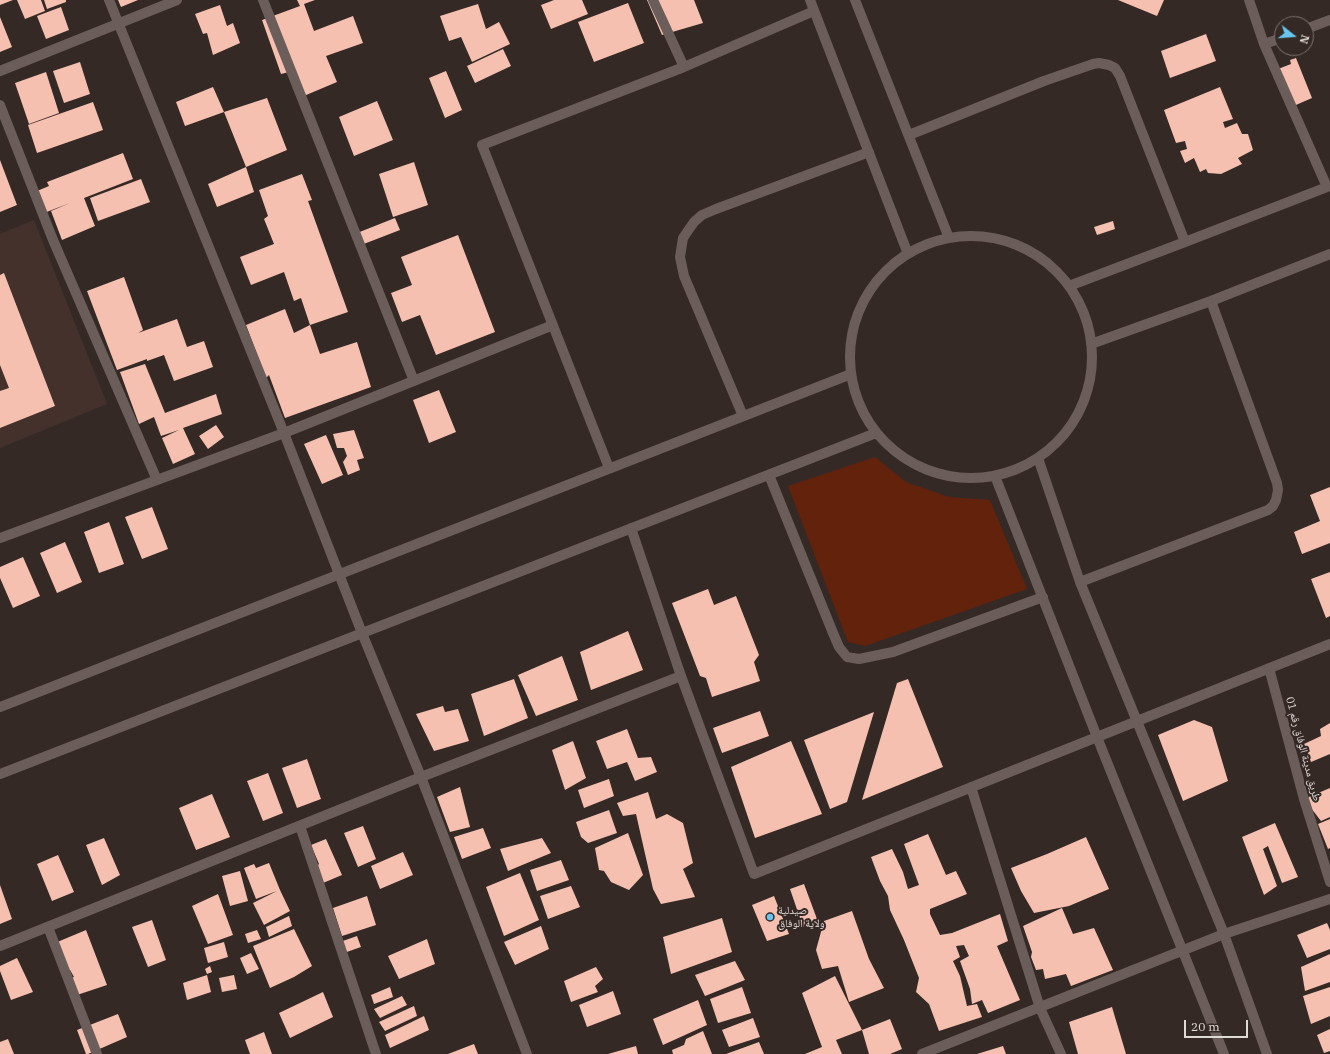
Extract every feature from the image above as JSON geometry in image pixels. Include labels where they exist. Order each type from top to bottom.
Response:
[{"type":"street","points":[[109,0],[421,777],[527,1054]]},
{"type":"street","points":[[0,71],[177,0]]},
{"type":"street","points":[[263,0],[414,380]]},
{"type":"street","points":[[653,0],[684,68]]},
{"type":"street","points":[[810,0],[908,254]]},
{"type":"street","points":[[856,0],[949,238]]},
{"type":"street","points":[[1069,286],[1328,186],[1264,44],[1249,0]]},
{"type":"street","points":[[609,468],[482,145],[684,68],[814,12]]},
{"type":"street","points":[[1314,26],[1330,20]]},
{"type":"street","points":[[1264,44],[1274,41]]},
{"type":"street","points":[[909,135],[1044,81],[1093,64],[1099,63],[1109,65],[1115,68],[1120,76],[1185,242]]},
{"type":"street","points":[[0,105],[53,240],[157,480]]},
{"type":"street","points":[[743,416],[684,276],[680,257],[683,238],[694,222],[702,215],[869,152]]},
{"type":"street","points":[[983,236],[1016,244],[1045,261],[1069,286],[1084,313],[1091,344],[1090,377],[1080,409],[1063,436],[1038,458],[1018,469],[995,476],[962,479],[929,472],[900,456],[876,433],[859,405],[851,374],[851,338],[862,305],[881,276],[908,254],[928,244],[949,238],[983,236]]},
{"type":"street","points":[[1091,344],[1211,301],[1330,254]]},
{"type":"street","points":[[1080,582],[1268,510],[1273,506],[1276,500],[1278,490],[1277,483],[1211,301]]},
{"type":"street","points":[[0,538],[284,433],[553,325]]},
{"type":"street","points":[[0,708],[851,374]]},
{"type":"street","points":[[0,774],[876,433]]},
{"type":"street","points":[[1038,458],[1080,582],[1224,934],[1267,1054]]},
{"type":"street","points":[[768,475],[833,633],[839,647],[846,657],[859,659],[893,652],[1043,597]]},
{"type":"street","points":[[995,476],[1097,737],[1224,1054]]},
{"type":"street","points":[[631,528],[681,676],[754,874],[971,786],[1330,644]]},
{"type":"street","name":"طريق مدينة الوفاق رقم 01","points":[[1269,668],[1304,799],[1330,882]]},
{"type":"street","points":[[0,946],[421,777],[681,676]]},
{"type":"street","points":[[971,786],[1040,1008],[1061,1054]]},
{"type":"street","points":[[300,826],[376,1054]]},
{"type":"street","points":[[922,1054],[1224,934],[1330,899]]},
{"type":"street","points":[[48,927],[97,1054]]},
{"type":"shaded area","points":[[34,220],[107,404],[0,448],[0,234]]},
{"type":"shaded area","points":[[875,457],[906,482],[949,497],[990,500],[1027,589],[865,646],[848,642],[788,486]]},
{"type":"building","points":[[0,0],[13,0],[0,5]]},
{"type":"building","points":[[17,0],[41,0],[45,11],[25,19]]},
{"type":"building","points":[[44,0],[66,0],[66,2],[47,9]]},
{"type":"building","points":[[118,0],[138,0],[121,7]]},
{"type":"building","points":[[297,0],[315,0],[304,4],[314,31],[353,16],[363,43],[326,56],[337,82],[299,98],[289,72],[281,74],[262,20],[300,6]]},
{"type":"building","points":[[554,0],[582,0],[588,14],[551,29],[541,5]]},
{"type":"building","points":[[647,0],[694,0],[703,23],[662,35]]},
{"type":"building","points":[[1118,0],[1164,0],[1157,16]]},
{"type":"building","points":[[628,3],[644,43],[594,62],[578,22]]},
{"type":"building","points":[[478,4],[486,29],[499,22],[510,44],[472,62],[461,37],[449,41],[440,16]]},
{"type":"building","points":[[220,5],[227,26],[233,23],[240,43],[213,55],[207,33],[203,34],[195,14]]},
{"type":"building","points":[[61,7],[69,30],[46,39],[37,16]]},
{"type":"building","points":[[0,17],[12,47],[0,52]]},
{"type":"building","points":[[1206,34],[1216,61],[1170,78],[1161,51]]},
{"type":"building","points":[[503,49],[511,66],[475,83],[467,66]]},
{"type":"building","points":[[1296,58],[1312,98],[1289,108],[1278,69],[1291,64],[1290,60]]},
{"type":"building","points":[[80,62],[90,94],[64,103],[53,71]]},
{"type":"building","points":[[446,71],[462,110],[445,118],[429,78]]},
{"type":"building","points":[[46,72],[59,113],[29,124],[15,83]]},
{"type":"building","points":[[213,87],[224,112],[185,126],[176,102]]},
{"type":"building","points":[[1220,87],[1233,119],[1223,122],[1225,128],[1237,123],[1242,134],[1248,134],[1253,150],[1238,158],[1242,164],[1221,174],[1208,173],[1206,169],[1200,172],[1194,158],[1185,163],[1180,151],[1187,149],[1185,141],[1176,143],[1164,110]]},
{"type":"building","points":[[267,98],[287,150],[246,167],[224,112]]},
{"type":"building","points":[[377,101],[393,140],[354,156],[339,117]]},
{"type":"building","points":[[93,102],[103,130],[37,153],[28,125]]},
{"type":"building","points":[[123,153],[133,179],[84,198],[95,226],[62,240],[51,211],[70,203],[44,213],[37,191],[49,186],[47,182]]},
{"type":"building","points":[[0,160],[17,205],[0,212]]},
{"type":"building","points":[[414,162],[428,205],[393,217],[379,174]]},
{"type":"building","points":[[246,167],[254,192],[217,207],[208,184]]},
{"type":"building","points":[[302,174],[312,200],[308,201],[348,312],[310,325],[301,298],[294,301],[284,272],[251,285],[240,257],[274,244],[264,219],[268,216],[259,190]]},
{"type":"building","points":[[141,179],[150,202],[98,221],[90,198]]},
{"type":"building","points":[[395,218],[400,230],[356,247],[352,235]]},
{"type":"building","points":[[1113,221],[1115,229],[1097,235],[1094,227]]},
{"type":"building","points":[[458,235],[495,332],[436,355],[420,315],[402,322],[391,293],[412,285],[401,257]]},
{"type":"building","points":[[4,273],[55,406],[0,428],[0,391],[9,388],[0,365],[0,275]]},
{"type":"building","points":[[124,277],[143,330],[138,333],[177,319],[187,347],[204,341],[213,367],[174,381],[164,355],[147,361],[147,359],[117,370],[87,291]]},
{"type":"building","points":[[285,309],[294,333],[310,325],[320,354],[357,342],[371,387],[285,418],[269,375],[266,378],[246,325]]},
{"type":"building","points":[[145,364],[165,413],[216,394],[222,414],[183,428],[195,454],[173,464],[162,438],[179,430],[161,436],[154,417],[139,424],[120,372]]},
{"type":"building","points":[[439,390],[456,432],[429,443],[413,400]]},
{"type":"building","points":[[216,425],[224,437],[208,449],[199,436]]},
{"type":"building","points":[[354,430],[364,458],[357,460],[360,470],[348,475],[343,462],[347,456],[344,448],[337,448],[333,434]]},
{"type":"building","points":[[326,435],[343,475],[322,484],[304,444]]},
{"type":"building","points":[[1330,487],[1330,543],[1302,554],[1294,532],[1320,521],[1310,495]]},
{"type":"building","points":[[152,507],[168,549],[142,559],[125,517]]},
{"type":"building","points":[[109,522],[124,564],[99,573],[84,532]]},
{"type":"building","points":[[65,542],[82,582],[57,593],[40,553]]},
{"type":"building","points":[[23,557],[40,596],[13,608],[0,578],[0,567]]},
{"type":"building","points":[[1330,572],[1330,616],[1326,618],[1311,579]]},
{"type":"building","points":[[708,589],[714,605],[736,596],[759,655],[754,662],[760,681],[712,697],[706,678],[700,676],[672,603]]},
{"type":"building","points":[[628,631],[643,670],[591,690],[580,652]]},
{"type":"building","points":[[562,656],[578,700],[536,716],[518,675]]},
{"type":"building","points":[[514,679],[528,718],[484,736],[471,694]]},
{"type":"building","points":[[908,679],[943,767],[862,800],[897,683]]},
{"type":"building","points":[[443,706],[445,712],[458,709],[469,741],[434,751],[416,714]]},
{"type":"building","points":[[760,711],[769,736],[722,753],[713,728]]},
{"type":"building","points":[[874,712],[847,802],[830,809],[804,740]]},
{"type":"building","points":[[1194,720],[1212,727],[1228,781],[1183,801],[1158,735]]},
{"type":"building","points":[[1330,723],[1330,754],[1311,762],[1304,744],[1321,736],[1320,729]]},
{"type":"building","points":[[627,729],[638,758],[651,757],[657,772],[635,781],[627,762],[607,769],[596,741]]},
{"type":"building","points":[[573,741],[586,778],[565,790],[552,750]]},
{"type":"building","points":[[791,741],[822,814],[755,838],[731,767]]},
{"type":"building","points":[[307,759],[321,799],[297,808],[282,768]]},
{"type":"building","points":[[268,773],[283,813],[263,821],[247,781]]},
{"type":"building","points":[[609,779],[614,796],[584,808],[578,790]]},
{"type":"building","points":[[460,787],[470,827],[450,832],[437,797]]},
{"type":"building","points":[[1330,788],[1330,817],[1321,821],[1304,799]]},
{"type":"building","points":[[648,792],[656,819],[667,814],[683,823],[693,863],[683,869],[695,897],[661,904],[653,889],[636,814],[623,816],[617,803]]},
{"type":"building","points":[[212,794],[230,837],[196,850],[179,808]]},
{"type":"building","points":[[609,810],[617,833],[588,843],[581,837],[576,822]]},
{"type":"building","points":[[1330,819],[1330,848],[1328,849],[1318,824]]},
{"type":"building","points":[[1275,823],[1298,877],[1282,883],[1268,846],[1263,849],[1277,886],[1264,895],[1242,837]]},
{"type":"building","points":[[363,826],[376,859],[358,867],[344,833]]},
{"type":"building","points":[[483,828],[491,848],[462,859],[454,837]]},
{"type":"building","points":[[628,833],[643,875],[629,890],[611,882],[604,871],[599,870],[595,848]]},
{"type":"building","points":[[928,834],[946,875],[956,871],[967,894],[930,909],[930,914],[940,935],[952,933],[1000,914],[1008,941],[997,946],[1020,1000],[988,1013],[982,1000],[972,1004],[970,989],[960,961],[969,956],[964,945],[956,946],[960,957],[953,961],[960,976],[967,1006],[977,1004],[982,1017],[939,1031],[929,1004],[916,992],[919,978],[890,910],[888,896],[880,881],[871,857],[892,849],[903,872],[908,889],[919,885],[904,844]]},
{"type":"building","points":[[1086,837],[1109,889],[1069,906],[1034,913],[1021,891],[1011,868]]},
{"type":"building","points":[[104,838],[120,875],[102,885],[86,845]]},
{"type":"building","points":[[542,838],[551,853],[508,871],[500,849]]},
{"type":"building","points":[[326,839],[342,875],[323,883],[316,867],[319,864],[311,845]]},
{"type":"building","points":[[403,852],[413,875],[380,889],[371,866]]},
{"type":"building","points":[[58,855],[74,892],[52,901],[37,864]]},
{"type":"building","points":[[561,860],[569,880],[537,891],[530,870]]},
{"type":"building","points":[[269,863],[290,911],[264,925],[253,903],[277,891],[256,899],[244,868],[254,864],[256,868]]},
{"type":"building","points":[[240,871],[248,901],[230,906],[222,876]]},
{"type":"building","points":[[520,873],[539,920],[504,936],[486,887]]},
{"type":"building","points":[[804,884],[817,919],[803,927],[790,889]]},
{"type":"building","points":[[0,885],[12,919],[0,924]]},
{"type":"building","points":[[571,886],[580,907],[548,919],[540,896]]},
{"type":"building","points":[[218,894],[233,935],[208,944],[192,906]]},
{"type":"building","points":[[367,896],[376,925],[342,936],[333,908]]},
{"type":"building","points":[[774,896],[789,934],[767,941],[752,905]]},
{"type":"building","points":[[1062,908],[1073,934],[1094,928],[1113,970],[1071,986],[1066,974],[1045,979],[1043,969],[1036,970],[1031,957],[1032,952],[1023,926]]},
{"type":"building","points":[[852,911],[869,959],[884,988],[849,1002],[838,966],[822,969],[816,950],[824,921]]},
{"type":"building","points":[[289,916],[292,926],[269,937],[266,927]]},
{"type":"building","points":[[722,918],[732,952],[671,974],[663,937]]},
{"type":"building","points":[[152,920],[166,960],[148,967],[132,927]]},
{"type":"building","points":[[1327,923],[1330,930],[1330,949],[1307,958],[1297,935]]},
{"type":"building","points":[[541,926],[549,949],[515,965],[504,942]]},
{"type":"building","points":[[294,929],[312,966],[294,977],[270,988],[253,946]]},
{"type":"building","points":[[86,930],[107,985],[71,997],[65,980],[74,977],[70,970],[65,970],[55,943]]},
{"type":"building","points":[[257,930],[261,939],[248,943],[245,934]]},
{"type":"building","points":[[357,936],[361,947],[341,954],[337,943]]},
{"type":"building","points":[[427,939],[435,964],[399,979],[388,956]]},
{"type":"building","points":[[224,942],[228,957],[208,963],[204,948]]},
{"type":"building","points":[[251,953],[259,969],[247,974],[240,958]]},
{"type":"building","points":[[1330,954],[1330,982],[1305,991],[1301,967]]},
{"type":"building","points":[[17,958],[33,992],[11,1000],[0,971],[0,966]]},
{"type":"building","points":[[735,961],[745,980],[705,996],[695,975]]},
{"type":"building","points":[[210,966],[212,972],[207,974],[205,969]]},
{"type":"building","points":[[596,967],[603,979],[595,986],[598,992],[571,1002],[564,981]]},
{"type":"building","points":[[207,975],[211,992],[187,1000],[183,983]]},
{"type":"building","points":[[234,975],[237,989],[222,992],[219,978]]},
{"type":"building","points":[[835,976],[862,1030],[836,1040],[842,1054],[805,1054],[822,1047],[802,993]]},
{"type":"building","points":[[390,987],[393,997],[374,1004],[371,995]]},
{"type":"building","points":[[742,987],[751,1013],[718,1023],[710,999]]},
{"type":"building","points":[[1330,987],[1330,1016],[1311,1024],[1303,996]]},
{"type":"building","points":[[613,991],[621,1014],[587,1027],[579,1005]]},
{"type":"building","points":[[323,992],[333,1017],[290,1038],[279,1013]]},
{"type":"building","points":[[402,996],[407,1005],[380,1018],[374,1009]]},
{"type":"building","points":[[698,1000],[707,1025],[663,1045],[653,1019]]},
{"type":"building","points":[[414,1006],[417,1016],[385,1031],[379,1022]]},
{"type":"building","points":[[1112,1007],[1126,1054],[1078,1054],[1069,1022]]},
{"type":"building","points":[[118,1014],[127,1037],[86,1054],[77,1030]]},
{"type":"building","points":[[424,1016],[429,1030],[390,1048],[385,1035]]},
{"type":"building","points":[[753,1018],[760,1037],[729,1047],[722,1030]]},
{"type":"building","points":[[890,1019],[902,1049],[890,1054],[869,1054],[862,1030]]},
{"type":"building","points":[[1330,1029],[1330,1051],[1324,1053],[1317,1035]]},
{"type":"building","points":[[703,1031],[712,1054],[673,1054],[672,1050],[684,1045],[686,1039]]},
{"type":"building","points":[[264,1032],[272,1054],[250,1054],[245,1040]]},
{"type":"building","points":[[8,1039],[14,1054],[0,1054],[0,1042]]},
{"type":"building","points":[[759,1042],[764,1054],[726,1054]]},
{"type":"building","points":[[474,1044],[478,1054],[448,1054]]},
{"type":"building","points":[[636,1046],[638,1054],[608,1054]]},
{"type":"building","points":[[1003,1046],[1006,1054],[977,1054]]},
{"type":"place","name":"صيدلية ولاية الوفاق","points":[[770,917]]}]
